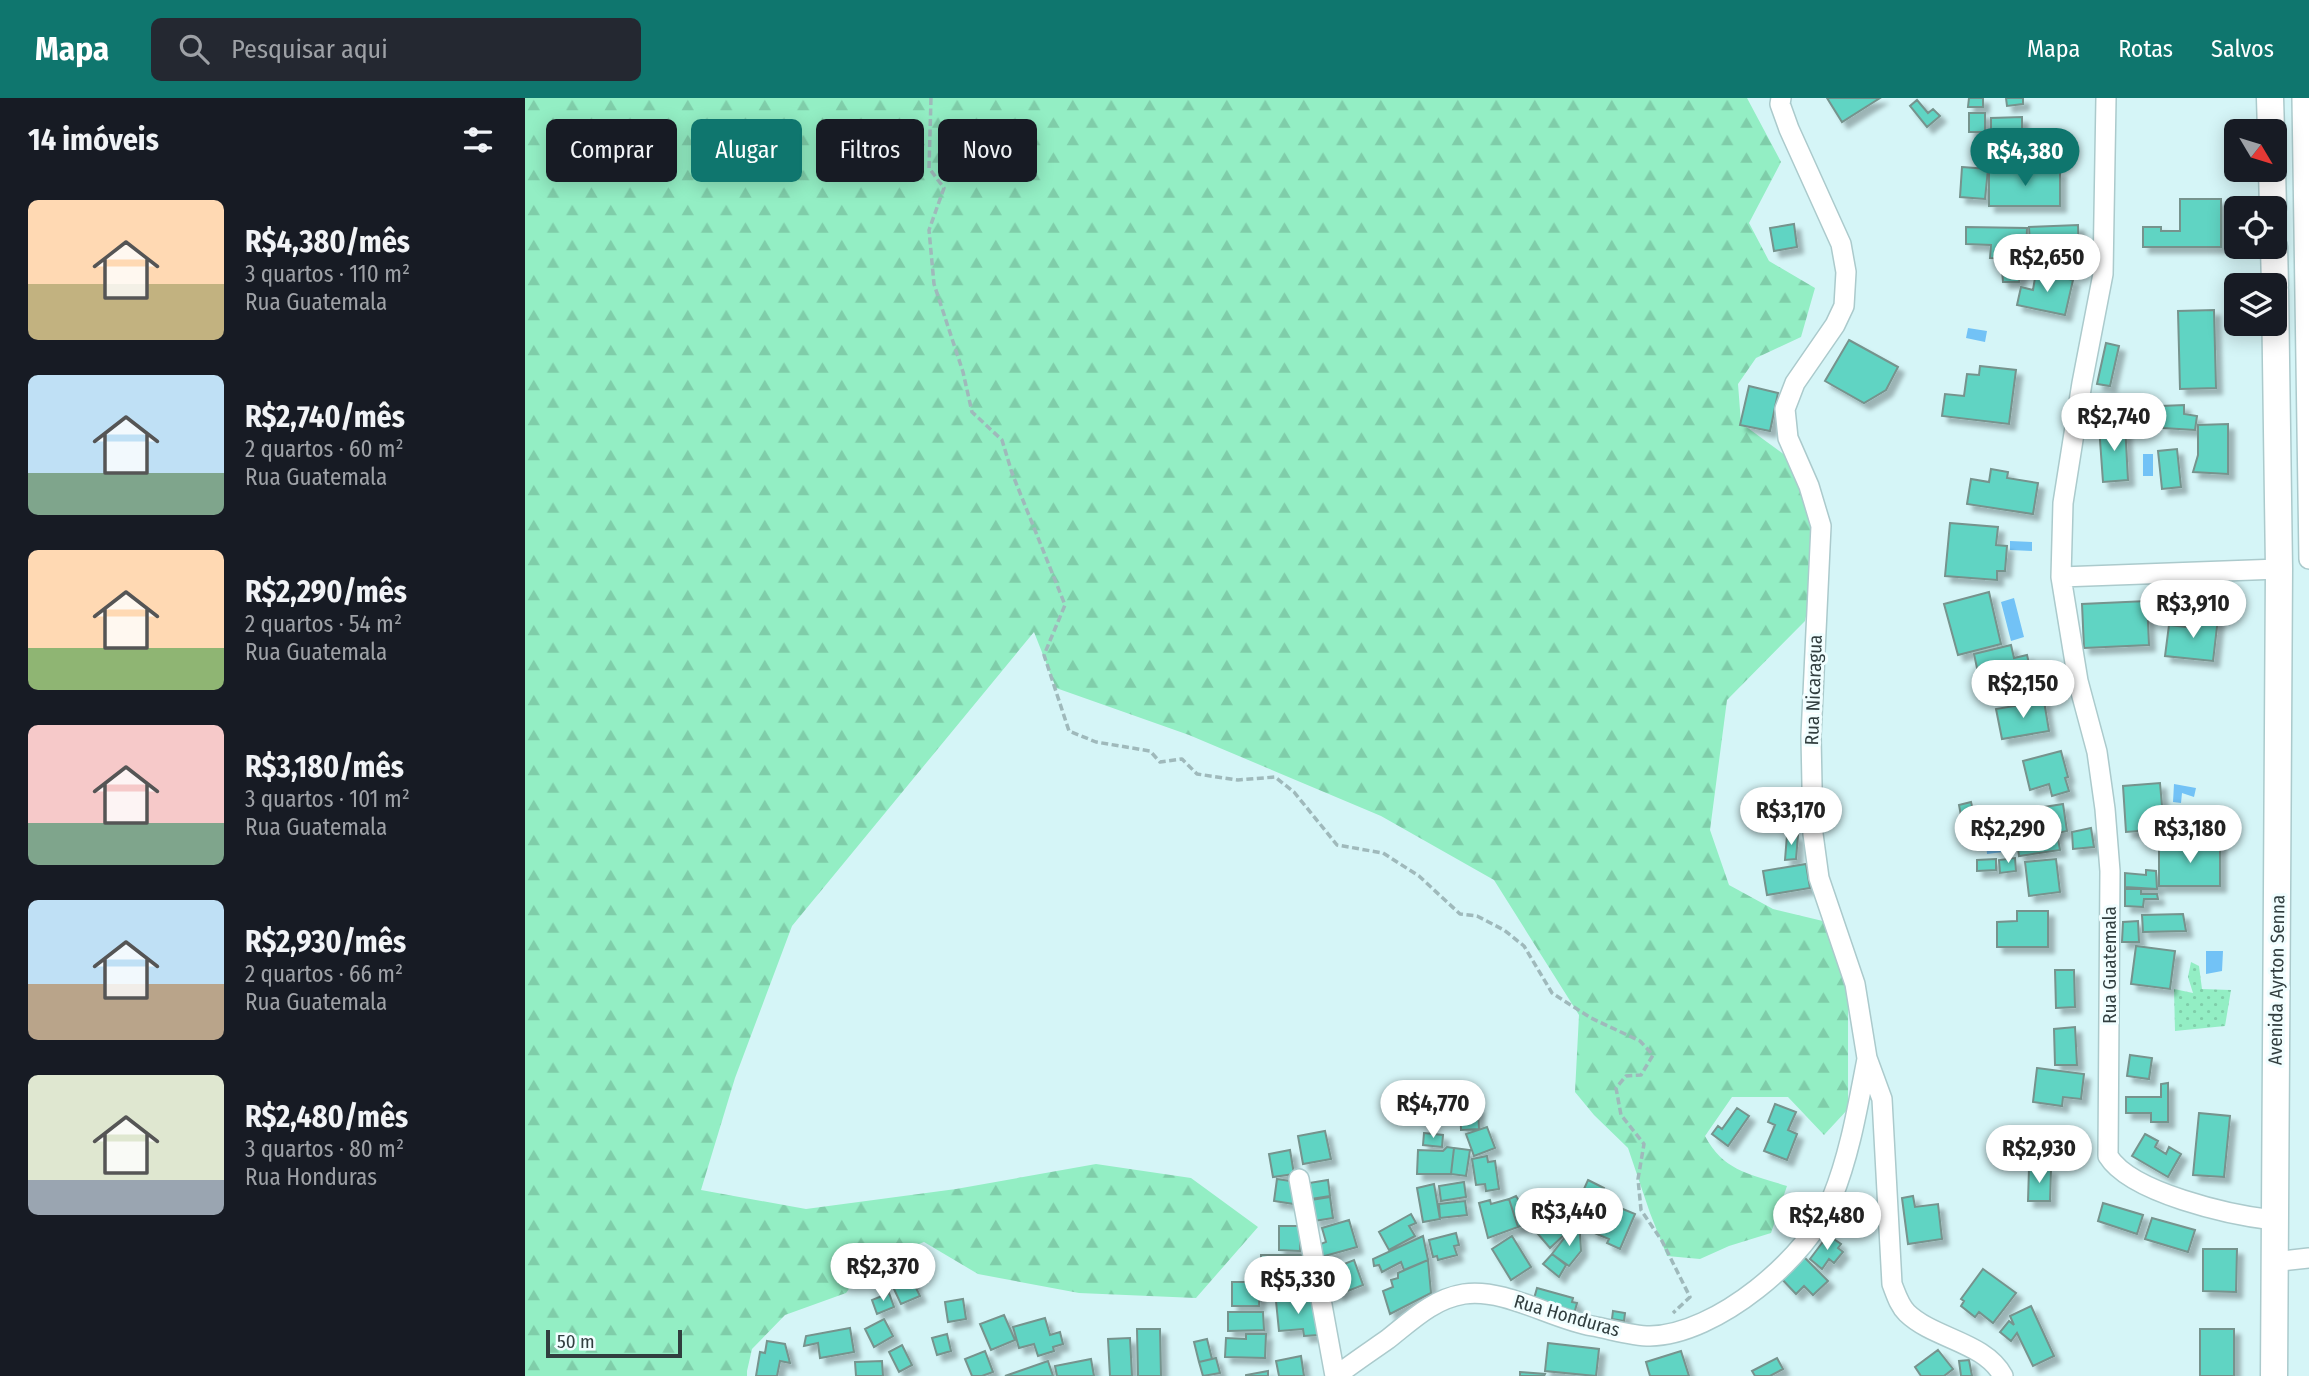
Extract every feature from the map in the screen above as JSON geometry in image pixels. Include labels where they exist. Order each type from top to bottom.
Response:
[{"type":"main road","points":[[2270,98],[2271,119]]},
{"type":"main road","name":"Avenida Ayrton Senna","points":[[2274,1376],[2279,569],[2276,336]]},
{"type":"street","name":"Rua Nicaragua","points":[[1781,98],[1780,104],[1789,129],[1841,244],[1846,272],[1844,306],[1835,325],[1794,383],[1786,409],[1788,439],[1809,486],[1821,526],[1811,723],[1813,834],[1819,878],[1855,984],[1867,1058],[1882,1099],[1892,1284],[1897,1299],[1907,1313],[1933,1331],[1981,1354],[1998,1367],[2003,1376]]},
{"type":"street","name":"Rua Guatemala","points":[[2106,98],[2103,274],[2063,503],[2061,577],[2078,681],[2097,752],[2107,834],[2110,871],[2108,1156],[2115,1167],[2157,1191],[2252,1217],[2273,1220]]},
{"type":"street","points":[[2302,98],[2309,559]]},
{"type":"street","points":[[2061,577],[2279,569]]},
{"type":"street","name":"Rua Honduras","points":[[1335,1376],[1421,1312],[1445,1298],[1469,1293],[1502,1297],[1587,1325],[1649,1336],[1683,1331],[1714,1318],[1756,1293],[1819,1224],[1832,1199],[1845,1158],[1867,1058]]},
{"type":"street","points":[[1299,1179],[1335,1376]]},
{"type":"street","points":[[2273,1262],[2309,1258]]},
{"type":"path","points":[[931,98],[929,168],[944,188],[929,230],[934,284],[963,372],[972,412],[1002,440],[1012,473],[1065,605],[1044,655],[1069,730],[1096,742],[1150,751],[1160,762],[1182,760],[1197,774],[1238,780],[1275,777],[1294,792],[1337,845],[1383,853],[1419,876],[1460,914],[1477,916],[1504,930],[1524,946],[1552,993],[1591,1018],[1640,1041],[1653,1055],[1641,1075],[1626,1076],[1616,1088],[1621,1115],[1644,1144],[1638,1179],[1641,1210],[1662,1241],[1689,1297],[1649,1336]]},
{"type":"green space","points":[[525,98],[1747,98],[1781,162],[1749,223],[1769,261],[1815,288],[1801,337],[1756,358],[1738,384],[1741,423],[1797,464],[1822,542],[1805,621],[1727,700],[1710,830],[1729,885],[1773,909],[1827,922],[1848,980],[1848,1109],[1824,1135],[1788,1097],[1732,1097],[1705,1136],[1730,1164],[1750,1174],[1787,1186],[1771,1233],[1729,1246],[1700,1259],[1667,1256],[1628,1148],[1575,1092],[1579,1015],[1494,880],[1381,816],[1189,735],[1056,688],[1034,632],[792,926],[735,1078],[701,1190],[806,1209],[956,1189],[1096,1164],[1191,1178],[1258,1227],[1196,1298],[1079,1293],[978,1274],[924,1242],[867,1264],[846,1293],[785,1315],[752,1349],[747,1376],[525,1376]]},
{"type":"green space","points":[[2191,962],[2199,966],[2202,989],[2231,990],[2225,1026],[2175,1031],[2174,989],[2193,993],[2188,977]]},
{"type":"water","points":[[1968,328],[1987,331],[1985,342],[1966,338]]},
{"type":"water","points":[[2143,454],[2153,454],[2153,476],[2143,476]]},
{"type":"water","points":[[2010,541],[2032,542],[2032,551],[2010,550]]},
{"type":"water","points":[[2014,598],[2024,637],[2011,641],[2001,602]]},
{"type":"water","points":[[2174,784],[2196,788],[2194,797],[2182,793],[2181,803],[2173,802]]},
{"type":"water","points":[[2010,839],[2011,851],[1987,854],[1986,841]]},
{"type":"water","points":[[2206,951],[2223,951],[2222,971],[2206,974]]},
{"type":"building","points":[[1827,98],[1880,98],[1842,122]]},
{"type":"building","points":[[1969,98],[1983,98],[1983,107],[1968,107]]},
{"type":"building","points":[[2006,98],[2023,98],[2023,104],[2007,106]]},
{"type":"building","points":[[1917,100],[1928,113],[1933,109],[1940,116],[1927,127],[1910,106]]},
{"type":"building","points":[[1969,113],[1985,113],[1985,132],[1969,132]]},
{"type":"building","points":[[2022,117],[2022,154],[1991,154],[1991,118]]},
{"type":"building","points":[[1962,167],[1988,169],[1985,199],[1960,197]]},
{"type":"building","points":[[1989,171],[2060,171],[2060,206],[1989,206]]},
{"type":"building","points":[[2180,199],[2221,199],[2221,247],[2143,247],[2143,227],[2180,231]]},
{"type":"building","points":[[1794,224],[1797,247],[1774,251],[1770,228]]},
{"type":"building","points":[[2078,225],[2079,259],[2037,261],[2036,245],[2030,245],[2029,227]]},
{"type":"building","points":[[1966,227],[2027,228],[2026,259],[1990,258],[1991,245],[1966,244]]},
{"type":"building","points":[[2002,270],[2021,272],[2019,282],[2003,282]]},
{"type":"building","points":[[2036,272],[2073,280],[2065,315],[2017,305],[2021,287],[2033,290]]},
{"type":"building","points":[[2214,310],[2216,388],[2180,389],[2178,311]]},
{"type":"building","points":[[1849,340],[1898,367],[1886,390],[1864,403],[1825,381]]},
{"type":"building","points":[[2106,343],[2119,346],[2110,386],[2097,384]]},
{"type":"building","points":[[1980,366],[2016,370],[2009,424],[1942,416],[1945,394],[1964,396],[1967,374],[1979,375]]},
{"type":"building","points":[[1749,386],[1778,393],[1770,431],[1740,425]]},
{"type":"building","points":[[2184,405],[2184,414],[2197,416],[2195,430],[2163,428],[2161,406]]},
{"type":"building","points":[[2125,424],[2128,480],[2103,482],[2099,426]]},
{"type":"building","points":[[2228,424],[2228,474],[2193,472],[2198,455],[2198,425]]},
{"type":"building","points":[[2177,449],[2181,487],[2162,489],[2158,451]]},
{"type":"building","points":[[1991,469],[2008,472],[2007,478],[2038,483],[2033,514],[1967,504],[1971,479],[1989,482]]},
{"type":"building","points":[[1950,523],[1998,527],[1996,545],[2007,546],[2005,571],[1997,571],[1997,580],[1945,576]]},
{"type":"building","points":[[1989,592],[2001,644],[1958,655],[1944,604]]},
{"type":"building","points":[[2147,601],[2149,645],[2084,648],[2082,604]]},
{"type":"building","points":[[2195,616],[2218,618],[2213,661],[2165,656],[2169,625],[2194,628]]},
{"type":"building","points":[[2011,645],[2014,658],[2027,655],[2034,684],[2004,692],[2002,682],[1981,687],[1974,654]]},
{"type":"building","points":[[2044,701],[2049,731],[2002,739],[1996,709]]},
{"type":"building","points":[[2061,751],[2069,791],[2052,796],[2049,784],[2030,790],[2023,761]]},
{"type":"building","points":[[2160,783],[2164,829],[2126,832],[2123,786]]},
{"type":"building","points":[[1971,802],[1975,818],[1962,821],[1959,805]]},
{"type":"building","points":[[2063,804],[2067,831],[2057,833],[2060,850],[2019,856],[2013,812]]},
{"type":"building","points":[[2091,828],[2094,847],[2073,849],[2072,832]]},
{"type":"building","points":[[1787,835],[1798,835],[1796,859],[1785,860]]},
{"type":"building","points":[[2159,843],[2220,843],[2220,886],[2159,886]]},
{"type":"building","points":[[2015,858],[2016,871],[2000,873],[1999,860]]},
{"type":"building","points":[[1996,859],[1996,870],[1977,871],[1977,860]]},
{"type":"building","points":[[2056,859],[2060,892],[2029,896],[2025,862]]},
{"type":"building","points":[[1806,864],[1810,888],[1767,895],[1763,871]]},
{"type":"building","points":[[2146,870],[2156,871],[2157,889],[2125,887],[2125,873],[2146,875]]},
{"type":"building","points":[[2125,889],[2141,889],[2141,894],[2157,894],[2158,899],[2144,899],[2143,907],[2125,906]]},
{"type":"building","points":[[2017,911],[2048,911],[2048,947],[1997,947],[1997,922],[2017,921]]},
{"type":"building","points":[[2183,914],[2186,931],[2143,932],[2142,915]]},
{"type":"building","points":[[2138,921],[2139,942],[2122,942],[2123,922]]},
{"type":"building","points":[[2136,946],[2175,951],[2170,989],[2131,984]]},
{"type":"building","points":[[2055,970],[2074,970],[2075,1007],[2056,1008]]},
{"type":"building","points":[[2075,1027],[2077,1065],[2055,1065],[2054,1029]]},
{"type":"building","points":[[2130,1055],[2152,1058],[2149,1079],[2127,1076]]},
{"type":"building","points":[[2037,1068],[2084,1074],[2081,1099],[2063,1097],[2062,1106],[2033,1102]]},
{"type":"building","points":[[2168,1083],[2168,1122],[2151,1122],[2151,1113],[2126,1113],[2126,1097],[2161,1097],[2161,1084]]},
{"type":"building","points":[[1775,1104],[1796,1112],[1788,1130],[1797,1134],[1787,1160],[1764,1151],[1775,1125],[1768,1122]]},
{"type":"building","points":[[1478,1107],[1479,1129],[1461,1130],[1460,1108]]},
{"type":"building","points":[[1737,1108],[1749,1116],[1728,1146],[1712,1134],[1718,1126],[1722,1129]]},
{"type":"building","points":[[2199,1113],[2230,1116],[2224,1177],[2193,1175]]},
{"type":"building","points":[[1487,1127],[1495,1148],[1474,1156],[1466,1134]]},
{"type":"building","points":[[1325,1131],[1331,1159],[1303,1164],[1298,1136]]},
{"type":"building","points":[[1424,1133],[1443,1135],[1442,1147],[1423,1145]]},
{"type":"building","points":[[2145,1134],[2158,1141],[2155,1147],[2166,1154],[2169,1147],[2181,1154],[2168,1177],[2132,1156]]},
{"type":"building","points":[[1447,1147],[1454,1148],[1451,1174],[1417,1174],[1418,1150],[1443,1151]]},
{"type":"building","points":[[1454,1148],[1470,1150],[1466,1176],[1451,1174]]},
{"type":"building","points":[[1290,1150],[1294,1174],[1273,1177],[1269,1154]]},
{"type":"building","points":[[1487,1156],[1488,1162],[1495,1161],[1499,1189],[1486,1191],[1485,1184],[1476,1185],[1472,1159]]},
{"type":"building","points":[[2029,1168],[2051,1169],[2050,1201],[2028,1201]]},
{"type":"building","points":[[1277,1179],[1297,1182],[1294,1204],[1274,1201]]},
{"type":"building","points":[[1328,1180],[1330,1196],[1311,1199],[1309,1183]]},
{"type":"building","points":[[1588,1180],[1604,1188],[1594,1210],[1578,1202]]},
{"type":"building","points":[[1464,1182],[1466,1197],[1441,1201],[1439,1186]]},
{"type":"building","points":[[1434,1184],[1440,1219],[1423,1222],[1417,1188]]},
{"type":"building","points":[[1516,1196],[1524,1209],[1526,1224],[1518,1227],[1509,1199]]},
{"type":"building","points":[[1913,1196],[1915,1207],[1938,1204],[1942,1239],[1908,1244],[1902,1198]]},
{"type":"building","points":[[1330,1197],[1333,1218],[1314,1221],[1311,1200]]},
{"type":"building","points":[[1509,1199],[1518,1227],[1488,1238],[1479,1203],[1490,1200],[1491,1204]]},
{"type":"building","points":[[1465,1201],[1467,1215],[1440,1218],[1439,1204]]},
{"type":"building","points":[[1606,1202],[1635,1214],[1620,1249],[1607,1243],[1609,1239],[1592,1232]]},
{"type":"building","points":[[2103,1203],[2143,1215],[2137,1234],[2098,1221]]},
{"type":"building","points":[[1540,1210],[1564,1235],[1550,1248],[1532,1227],[1534,1225],[1529,1219]]},
{"type":"building","points":[[1411,1214],[1416,1223],[1409,1226],[1415,1236],[1389,1250],[1379,1232]]},
{"type":"building","points":[[2152,1218],[2195,1230],[2188,1252],[2145,1239]]},
{"type":"building","points":[[1349,1220],[1357,1247],[1321,1257],[1318,1245],[1326,1242],[1322,1228]]},
{"type":"building","points":[[1279,1226],[1301,1226],[1300,1251],[1279,1250]]},
{"type":"building","points":[[1572,1228],[1580,1234],[1581,1251],[1569,1266],[1552,1254]]},
{"type":"building","points":[[1456,1233],[1459,1245],[1454,1246],[1457,1255],[1438,1260],[1437,1256],[1433,1257],[1429,1240]]},
{"type":"building","points":[[1828,1235],[1841,1244],[1838,1248],[1843,1252],[1834,1263],[1829,1259],[1822,1269],[1810,1259]]},
{"type":"building","points":[[1423,1236],[1428,1260],[1404,1270],[1401,1262],[1382,1272],[1379,1265],[1374,1266],[1373,1259]]},
{"type":"building","points":[[1512,1236],[1531,1267],[1511,1280],[1492,1249]]},
{"type":"building","points":[[2203,1249],[2237,1249],[2236,1292],[2203,1291]]},
{"type":"building","points":[[1800,1253],[1828,1281],[1813,1295],[1804,1286],[1796,1294],[1778,1275]]},
{"type":"building","points":[[1552,1254],[1566,1265],[1559,1277],[1543,1264]]},
{"type":"building","points":[[1261,1255],[1305,1255],[1305,1281],[1261,1282]]},
{"type":"building","points":[[1354,1260],[1363,1285],[1338,1295],[1329,1270]]},
{"type":"building","points":[[1428,1260],[1431,1293],[1390,1314],[1383,1291],[1393,1287],[1391,1280],[1398,1278],[1398,1273]]},
{"type":"building","points":[[1983,1269],[2016,1293],[1993,1323],[1979,1312],[1975,1317],[1961,1306],[1964,1301],[1961,1299]]},
{"type":"building","points":[[911,1278],[920,1296],[901,1304],[893,1287]]},
{"type":"building","points":[[1232,1282],[1260,1282],[1259,1306],[1232,1306]]},
{"type":"building","points":[[1537,1288],[1573,1298],[1572,1302],[1577,1303],[1574,1314],[1533,1302]]},
{"type":"building","points":[[889,1293],[894,1307],[877,1314],[872,1300]]},
{"type":"building","points":[[1314,1297],[1318,1335],[1304,1336],[1303,1329],[1279,1331],[1276,1301]]},
{"type":"building","points":[[963,1299],[966,1319],[948,1322],[945,1302]]},
{"type":"building","points":[[2031,1306],[2054,1356],[2033,1366],[2017,1333],[2011,1341],[2000,1332],[2009,1321],[2014,1325],[2010,1316]]},
{"type":"building","points":[[1613,1311],[1625,1313],[1624,1321],[1612,1319]]},
{"type":"building","points":[[1228,1312],[1263,1312],[1264,1330],[1228,1331]]},
{"type":"building","points":[[1004,1315],[1015,1340],[991,1350],[980,1324]]},
{"type":"building","points":[[1045,1318],[1050,1335],[1060,1332],[1063,1344],[1053,1347],[1054,1351],[1038,1356],[1034,1344],[1019,1348],[1013,1327]]},
{"type":"building","points":[[884,1319],[893,1336],[874,1347],[865,1329]]},
{"type":"building","points":[[850,1328],[854,1352],[820,1358],[818,1343],[804,1346],[806,1336]]},
{"type":"building","points":[[1137,1329],[1160,1329],[1161,1376],[1138,1376]]},
{"type":"building","points":[[2200,1329],[2234,1329],[2234,1376],[2200,1376]]},
{"type":"building","points":[[947,1334],[951,1351],[937,1355],[932,1338]]},
{"type":"building","points":[[1246,1334],[1266,1334],[1265,1358],[1225,1357],[1226,1338],[1246,1339]]},
{"type":"building","points":[[1130,1338],[1132,1376],[1110,1376],[1108,1339]]},
{"type":"building","points":[[1207,1339],[1212,1359],[1199,1362],[1194,1342]]},
{"type":"building","points":[[767,1341],[785,1344],[790,1363],[780,1361],[777,1376],[756,1376],[760,1352],[765,1353]]},
{"type":"building","points":[[1548,1343],[1599,1349],[1596,1376],[1545,1371]]},
{"type":"building","points":[[902,1345],[912,1365],[899,1372],[889,1352]]},
{"type":"building","points":[[1938,1350],[1953,1369],[1944,1376],[1921,1376],[1915,1367]]},
{"type":"building","points":[[985,1351],[993,1372],[972,1376],[965,1359]]},
{"type":"building","points":[[1681,1351],[1689,1376],[1650,1376],[1646,1362]]},
{"type":"building","points":[[1301,1356],[1304,1376],[1279,1376],[1276,1361]]},
{"type":"building","points":[[1216,1358],[1220,1373],[1203,1376],[1199,1362]]},
{"type":"building","points":[[1777,1358],[1783,1369],[1770,1376],[1755,1376],[1752,1371]]},
{"type":"building","points":[[1091,1359],[1094,1376],[1057,1376],[1055,1366]]},
{"type":"building","points":[[1969,1360],[1972,1376],[1961,1376],[1959,1361]]},
{"type":"building","points":[[882,1361],[883,1376],[856,1376],[855,1362]]},
{"type":"building","points":[[1048,1361],[1053,1376],[1005,1376]]},
{"type":"building","points":[[1268,1371],[1268,1376],[1246,1376],[1246,1375]]},
{"type":"building","points":[[1520,1372],[1545,1374],[1520,1376]]}]
